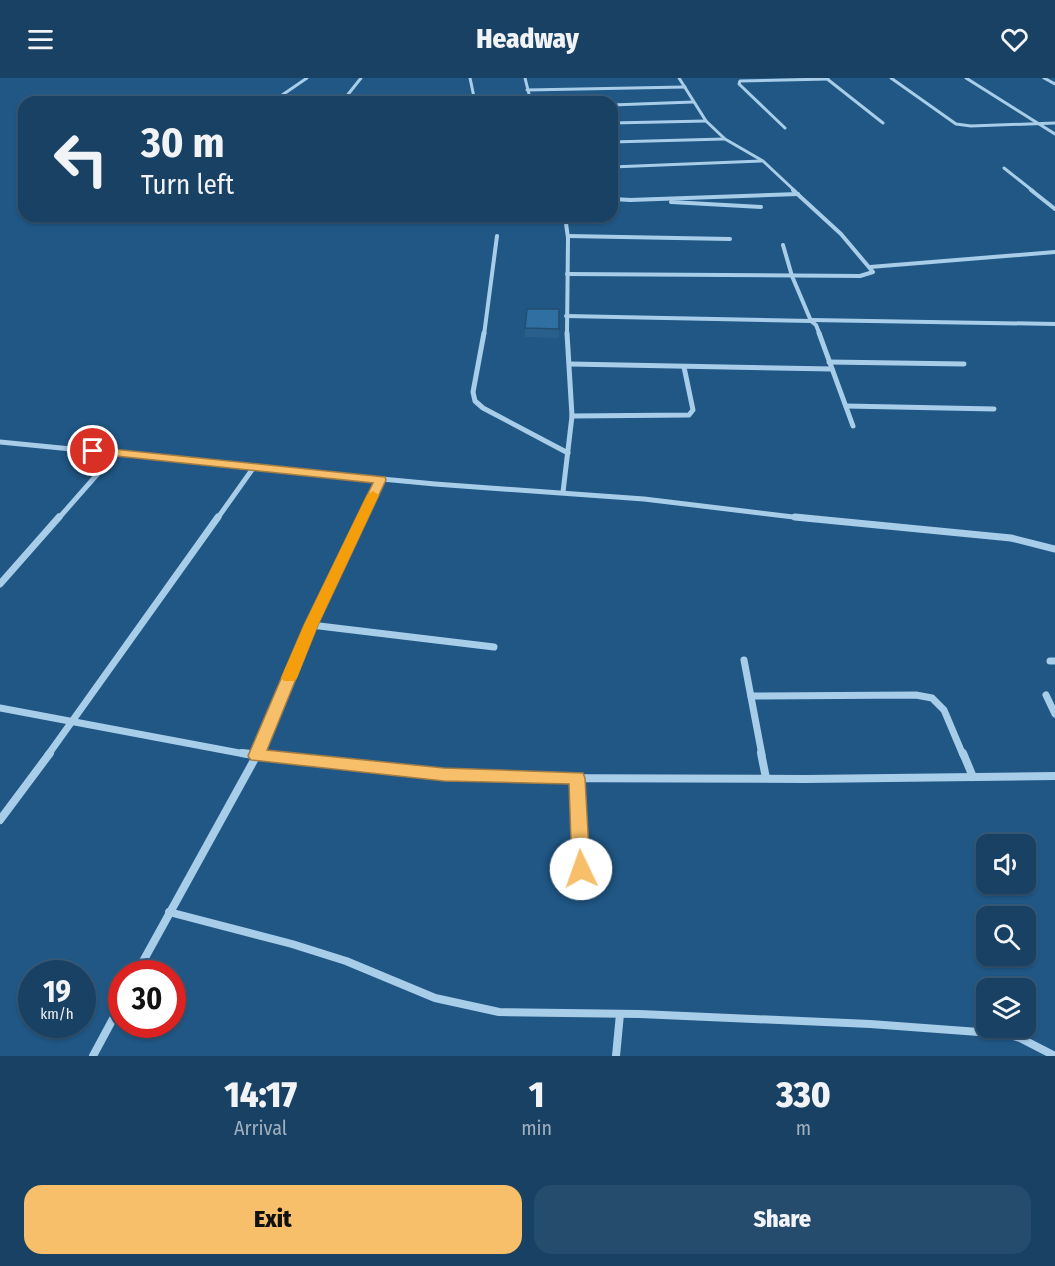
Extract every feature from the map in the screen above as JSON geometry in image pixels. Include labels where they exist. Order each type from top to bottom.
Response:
[{"type":"street","points":[[281,96],[307,78]]},
{"type":"street","points":[[347,96],[361,78]]},
{"type":"street","points":[[470,78],[474,96]]},
{"type":"street","points":[[525,78],[529,96]]},
{"type":"street","points":[[567,274],[792,276],[866,275],[873,272],[841,234],[763,161],[725,139],[705,121],[679,78]]},
{"type":"street","points":[[891,78],[956,124],[971,126],[1055,123]]},
{"type":"street","points":[[966,78],[1055,134]]},
{"type":"street","points":[[1044,78],[1055,84]]},
{"type":"street","points":[[785,128],[739,84],[740,81],[827,79],[883,123]]},
{"type":"street","points":[[527,90],[685,87]]},
{"type":"street","points":[[618,105],[693,102]]},
{"type":"street","points":[[618,123],[705,121]]},
{"type":"street","points":[[618,142],[725,139]]},
{"type":"street","points":[[618,167],[763,161]]},
{"type":"street","points":[[1004,168],[1055,209]]},
{"type":"street","points":[[630,200],[798,194]]},
{"type":"street","points":[[618,199],[761,207]]},
{"type":"street","points":[[563,492],[572,416],[566,316],[568,236],[566,222]]},
{"type":"street","points":[[568,236],[730,239]]},
{"type":"street","points":[[497,237],[480,363],[473,392],[475,401],[483,408],[568,453]]},
{"type":"street","points":[[783,245],[792,276],[811,321],[816,325],[853,426]]},
{"type":"street","points":[[870,267],[1055,252]]},
{"type":"street","points":[[566,316],[1055,324]]},
{"type":"street","points":[[829,362],[964,364]]},
{"type":"street","points":[[570,364],[832,369]]},
{"type":"street","points":[[572,416],[689,415],[693,410],[684,367]]},
{"type":"street","points":[[846,406],[994,409]]},
{"type":"street","points":[[0,442],[380,480],[563,492],[1011,538],[1055,549]]},
{"type":"street","points":[[0,584],[116,453]]},
{"type":"street","points":[[0,820],[254,467]]},
{"type":"street","points":[[143,960],[256,756],[311,625],[380,480]]},
{"type":"street","points":[[1044,545],[1055,543]]},
{"type":"street","points":[[311,625],[494,647]]},
{"type":"street","points":[[744,660],[766,778]]},
{"type":"street","points":[[751,696],[916,695],[932,698],[944,710],[973,777]]},
{"type":"street","points":[[1046,695],[1055,714]]},
{"type":"street","points":[[0,708],[256,756],[444,775],[577,778],[1055,776]]},
{"type":"street","points":[[577,778],[581,869]]},
{"type":"street","points":[[169,912],[292,944],[346,961],[435,998],[499,1012],[620,1014],[859,1024],[1005,1034],[1020,1038],[1055,1056]]},
{"type":"street","points":[[616,1056],[620,1014]]},
{"type":"street","points":[[93,1056],[108,1028]]},
{"type":"building","points":[[527,309],[559,309],[559,329],[525,328]]},
{"type":"slow traffic","points":[[289,678],[311,625],[373,495]]},
{"type":"route","points":[[93,451],[380,480],[311,625],[256,756],[444,775],[577,778],[581,869]]}]
